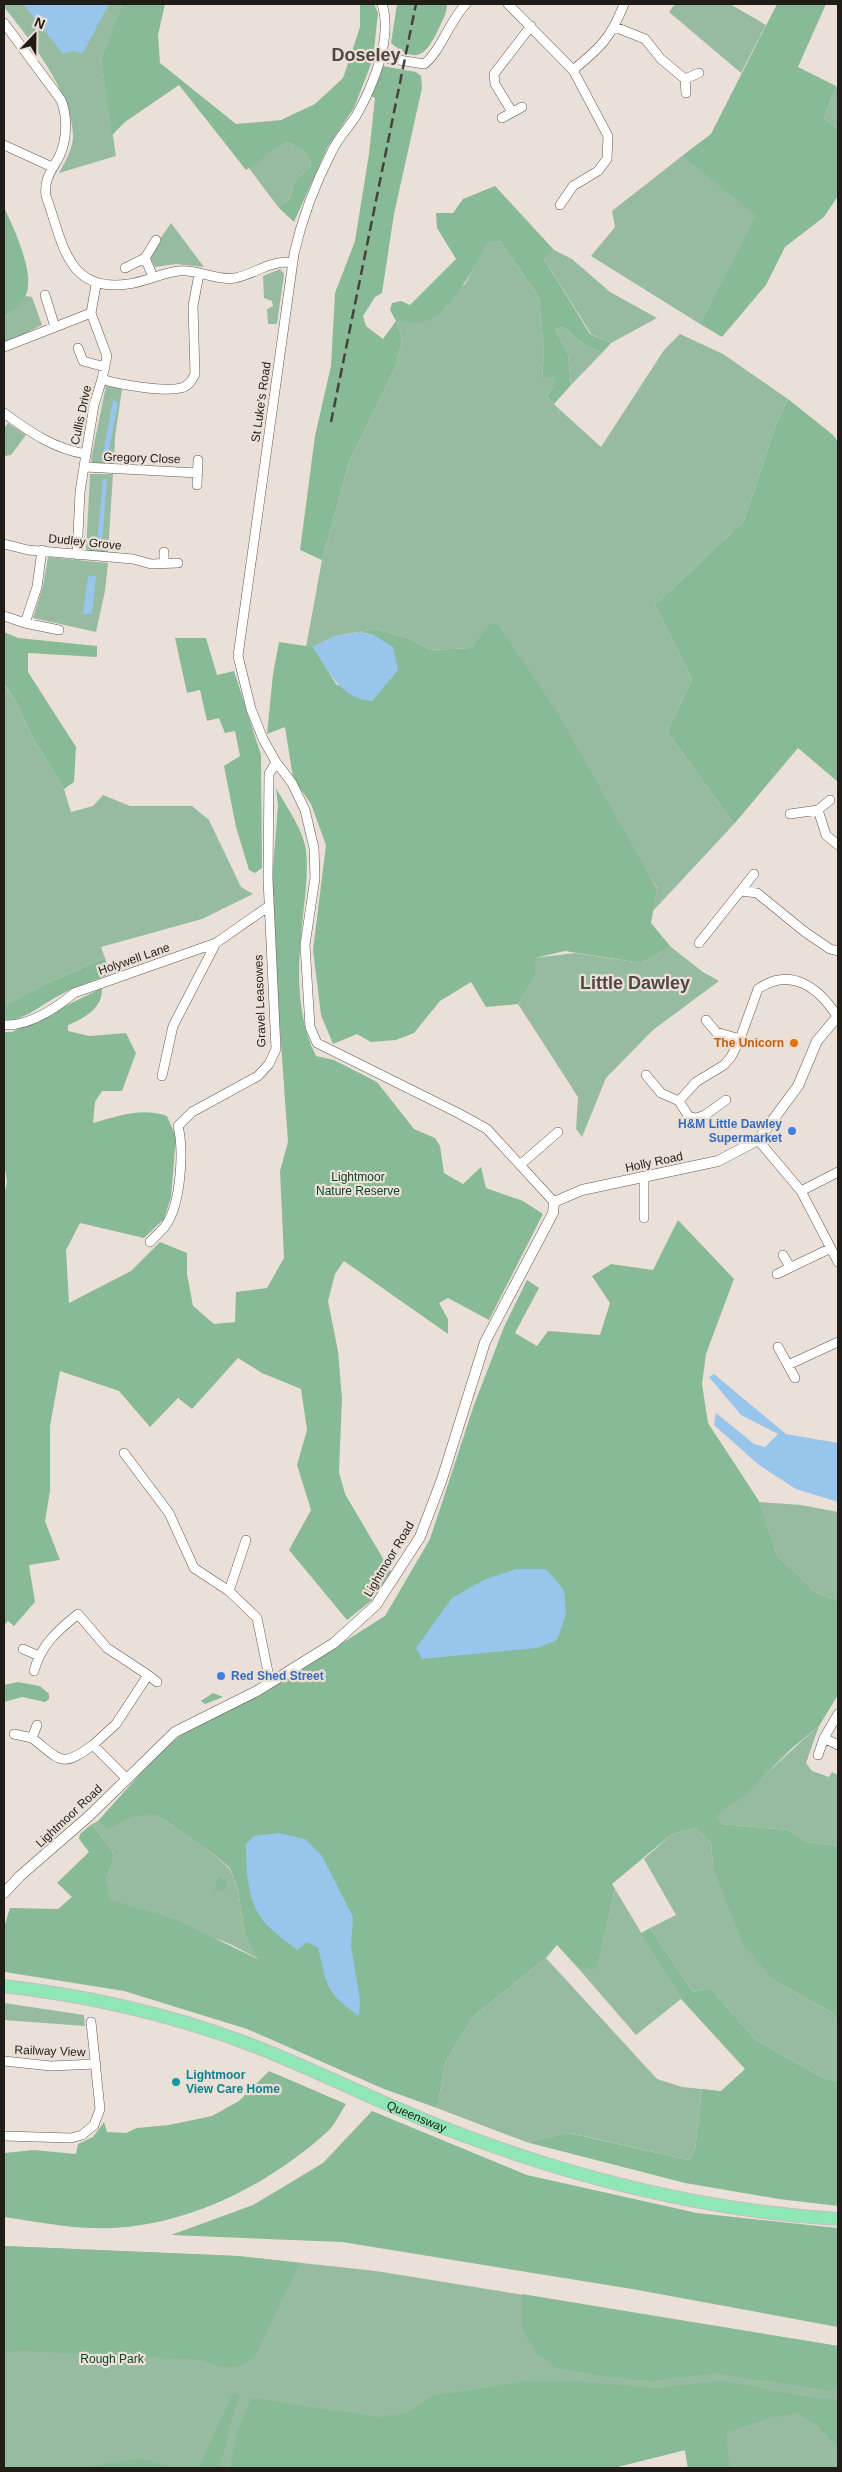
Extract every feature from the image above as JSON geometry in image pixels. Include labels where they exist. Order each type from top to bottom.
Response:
[{"type":"main road","name":"Queensway","points":[[4,1986],[118,2005],[204,2029],[288,2060],[422,2119],[522,2157],[613,2182],[712,2204],[838,2219]]},
{"type":"street","name":"St Luke's Road","points":[[382,4],[385,13],[384,36],[380,57],[367,94],[355,117],[333,149],[313,192],[300,228],[292,263],[238,656],[251,709],[263,739],[276,762],[292,784],[305,810],[314,848],[315,878],[305,945],[310,1026],[317,1043],[487,1129],[554,1202]]},
{"type":"street","points":[[380,57],[424,64],[430,60],[448,28],[466,4]]},
{"type":"street","points":[[508,4],[573,70],[608,136],[607,159],[598,171],[573,186],[560,204]]},
{"type":"street","points":[[573,70],[601,48],[616,27],[624,4]]},
{"type":"street","points":[[4,23],[61,100],[65,110],[63,145],[45,184],[49,204],[74,269],[84,278],[96,284],[129,284],[153,276],[182,270],[228,279],[245,276],[273,263],[284,261],[292,263]]},
{"type":"street","points":[[512,112],[495,84],[494,74],[531,26]]},
{"type":"street","points":[[616,27],[645,39],[662,59],[685,79],[686,92]]},
{"type":"street","points":[[685,79],[699,73]]},
{"type":"street","points":[[502,118],[522,107]]},
{"type":"street","points":[[4,145],[52,167]]},
{"type":"street","points":[[125,268],[145,258],[156,240]]},
{"type":"street","points":[[145,258],[153,276]]},
{"type":"street","points":[[102,379],[117,384],[167,389],[181,388],[190,383],[196,374],[193,306],[199,274]]},
{"type":"street","points":[[4,347],[91,313],[96,284]]},
{"type":"street","points":[[45,295],[55,327]]},
{"type":"street","name":"Cullis Drive","points":[[77,555],[80,492],[94,405],[107,356],[91,313]]},
{"type":"street","points":[[78,348],[83,361],[105,367]]},
{"type":"street","points":[[4,413],[51,444],[72,452],[86,454]]},
{"type":"street","name":"Gregory Close","points":[[198,460],[198,485]]},
{"type":"street","name":"Gregory Close","points":[[85,467],[198,473]]},
{"type":"street","name":"Dudley Grove","points":[[4,544],[77,555],[178,563]]},
{"type":"street","points":[[25,623],[37,587],[42,550]]},
{"type":"street","points":[[164,552],[164,563]]},
{"type":"street","points":[[4,616],[25,623],[59,630]]},
{"type":"street","name":"Gravel Leasowes","points":[[150,1242],[166,1225],[175,1204],[182,1142],[178,1126],[192,1112],[258,1076],[268,1064],[276,1049],[269,906],[268,774],[276,762]]},
{"type":"street","points":[[790,814],[818,810],[830,800]]},
{"type":"street","points":[[818,810],[826,835],[838,844]]},
{"type":"street","points":[[698,943],[754,874]]},
{"type":"street","points":[[741,891],[758,893],[805,932],[830,949],[838,951]]},
{"type":"street","name":"Holywell Lane","points":[[4,1025],[14,1026],[56,1008],[74,993],[216,943],[269,906]]},
{"type":"street","points":[[162,1076],[173,1026],[216,943]]},
{"type":"street","points":[[678,1102],[696,1082],[724,1065],[740,1039],[758,989],[775,980],[784,979],[816,989],[838,1016]]},
{"type":"street","name":"Holly Road","points":[[554,1202],[582,1190],[718,1161],[758,1140],[798,1086],[817,1041],[838,1016]]},
{"type":"street","points":[[706,1020],[716,1032],[740,1039]]},
{"type":"street","points":[[646,1075],[661,1092],[678,1102],[689,1117],[697,1118],[726,1100]]},
{"type":"street","points":[[521,1164],[558,1132]]},
{"type":"street","points":[[758,1140],[802,1191],[838,1262]]},
{"type":"street","points":[[802,1191],[838,1172]]},
{"type":"street","points":[[644,1177],[644,1218]]},
{"type":"street","name":"Lightmoor Road","points":[[4,1891],[89,1816],[175,1732],[270,1682],[334,1643],[376,1605],[420,1537],[442,1479],[485,1342],[553,1212],[554,1202]]},
{"type":"street","points":[[777,1274],[831,1248]]},
{"type":"street","points":[[783,1255],[790,1267]]},
{"type":"street","points":[[788,1365],[838,1342]]},
{"type":"street","points":[[778,1347],[795,1378]]},
{"type":"street","points":[[124,1453],[169,1513],[194,1568],[228,1592],[257,1618],[270,1682]]},
{"type":"street","points":[[228,1592],[246,1540]]},
{"type":"street","points":[[34,1671],[38,1656],[53,1634],[78,1614],[107,1648],[157,1682]]},
{"type":"street","points":[[24,1649],[38,1656]]},
{"type":"street","points":[[14,1734],[32,1738],[63,1761],[76,1758],[116,1724],[148,1675]]},
{"type":"street","points":[[818,1755],[824,1738],[838,1714]]},
{"type":"street","points":[[32,1738],[37,1725]]},
{"type":"street","points":[[824,1738],[838,1745]]},
{"type":"street","points":[[93,1745],[127,1778]]},
{"type":"street","points":[[4,2136],[63,2138],[82,2135],[94,2125],[100,2109],[91,2022]]},
{"type":"street","name":"Railway View","points":[[4,2061],[51,2066],[96,2064]]},
{"type":"green space","points":[[4,4],[124,4],[101,59],[116,156],[59,173],[72,144],[71,118],[57,84],[37,50],[4,7]]},
{"type":"green space","points":[[123,4],[165,4],[158,35],[160,63],[236,124],[281,120],[315,104],[343,78],[360,27],[360,4],[374,4],[378,13],[373,59],[354,108],[328,146],[294,222],[279,208],[290,198],[295,181],[311,166],[306,153],[286,142],[246,170],[179,85],[125,122],[112,135],[101,59]]},
{"type":"green space","points":[[397,4],[447,4],[444,17],[424,52],[413,55],[407,54],[391,43]]},
{"type":"green space","points":[[675,4],[730,4],[766,25],[741,73],[669,12]]},
{"type":"green space","points":[[777,4],[826,4],[798,67],[836,86],[824,118],[838,129],[838,196],[824,217],[785,247],[766,285],[722,337],[700,324],[756,216],[682,156],[711,134]]},
{"type":"green space","points":[[383,66],[416,72],[421,76],[422,88],[394,214],[382,293],[375,297],[363,316],[366,326],[383,339],[396,321],[390,310],[392,303],[401,301],[410,305],[456,259],[437,228],[436,213],[453,213],[463,199],[495,186],[554,250],[544,259],[590,334],[611,343],[602,353],[586,346],[563,327],[555,329],[568,354],[571,385],[554,404],[546,397],[554,387],[554,377],[542,378],[544,352],[539,297],[500,241],[487,244],[468,278],[441,312],[420,323],[397,321],[402,341],[395,368],[350,460],[322,560],[300,550],[315,436],[331,366],[335,293],[355,241],[369,154],[375,98],[371,96]]},
{"type":"green space","points":[[836,86],[838,88],[838,129],[824,118]]},
{"type":"green space","points":[[286,142],[306,153],[311,166],[295,181],[290,198],[279,208],[248,167]]},
{"type":"green space","points":[[682,156],[757,216],[700,324],[591,256],[615,227],[612,211]]},
{"type":"green space","points":[[4,207],[26,265],[28,288],[21,303],[4,319]]},
{"type":"green space","points":[[171,223],[204,267],[176,264],[155,267],[149,255]]},
{"type":"green space","points":[[500,241],[539,297],[544,352],[542,377],[554,377],[554,387],[546,397],[601,447],[664,350],[680,334],[723,354],[788,399],[778,419],[744,521],[655,605],[692,679],[667,732],[734,824],[653,911],[657,888],[490,624],[471,648],[430,650],[408,638],[375,629],[335,636],[313,647],[306,647],[322,560],[350,460],[395,368],[402,341],[397,321],[421,323],[465,284],[487,244]]},
{"type":"green space","points":[[554,250],[572,259],[610,292],[657,318],[611,343],[591,334],[544,259]]},
{"type":"green space","points":[[280,269],[284,274],[277,324],[268,324],[267,309],[273,306],[272,301],[264,298],[263,276]]},
{"type":"green space","points":[[26,296],[32,297],[42,325],[4,344],[4,319]]},
{"type":"green space","points":[[563,327],[586,346],[602,353],[571,385],[568,354],[555,329]]},
{"type":"green space","points":[[106,386],[122,389],[115,437],[114,466],[93,465],[91,459]]},
{"type":"green space","points":[[788,399],[833,435],[838,442],[838,782],[798,748],[734,824],[667,732],[692,679],[655,605],[744,521],[778,419]]},
{"type":"green space","points":[[8,423],[26,435],[11,455],[4,456],[4,429]]},
{"type":"green space","points":[[90,474],[113,474],[108,553],[86,551]]},
{"type":"green space","points":[[48,557],[108,563],[105,591],[96,632],[33,618],[43,586]]},
{"type":"green space","points":[[490,623],[499,626],[557,712],[657,889],[651,923],[671,947],[641,963],[565,951],[535,958],[536,975],[518,1004],[486,1007],[471,982],[440,1001],[414,1033],[396,1040],[371,1042],[357,1034],[333,1044],[321,1015],[313,950],[326,845],[311,804],[293,778],[285,727],[267,734],[273,674],[279,642],[313,647],[336,684],[372,701],[379,692],[374,635],[359,632],[375,629],[408,638],[430,650],[471,648]]},
{"type":"green space","points":[[4,632],[5,686],[15,700],[33,738],[64,789],[71,812],[93,806],[103,795],[130,806],[192,806],[209,820],[241,887],[253,894],[202,919],[101,947],[105,958],[50,982],[7,1007],[4,1007]]},
{"type":"green space","points":[[4,632],[18,638],[97,646],[97,657],[28,653],[28,672],[76,747],[74,782],[64,789],[33,738],[15,700],[4,684]]},
{"type":"green space","points":[[175,638],[206,638],[217,675],[234,671],[261,755],[262,868],[255,873],[249,870],[236,827],[224,766],[240,756],[235,731],[225,733],[219,718],[207,721],[200,690],[187,693]]},
{"type":"green space","name":"Lightmoor Nature Reserve","points":[[276,788],[298,826],[306,850],[306,883],[299,983],[302,1013],[316,1056],[334,1060],[377,1082],[414,1129],[435,1138],[440,1146],[444,1173],[463,1184],[481,1167],[486,1188],[523,1201],[543,1214],[489,1320],[448,1298],[439,1303],[448,1319],[448,1334],[344,1261],[335,1274],[328,1301],[338,1351],[342,1399],[339,1472],[345,1494],[391,1572],[371,1601],[347,1620],[289,1550],[311,1510],[297,1465],[307,1430],[301,1389],[262,1373],[238,1358],[192,1409],[178,1398],[150,1427],[119,1391],[60,1371],[50,1426],[50,1491],[45,1521],[60,1560],[29,1565],[35,1602],[14,1626],[8,1621],[4,1625],[4,1196],[7,1182],[4,1162],[4,1032],[12,1032],[102,988],[102,995],[96,1007],[81,1019],[68,1025],[68,1031],[89,1036],[126,1033],[136,1053],[122,1091],[102,1091],[95,1102],[93,1123],[139,1112],[158,1113],[167,1116],[176,1137],[171,1197],[164,1219],[144,1238],[80,1223],[66,1250],[69,1303],[131,1271],[160,1242],[187,1253],[187,1274],[193,1306],[214,1324],[235,1322],[236,1292],[267,1288],[284,1258],[280,1171],[288,1142],[272,881],[278,805]]},
{"type":"green space","points":[[671,947],[703,972],[719,981],[653,1030],[606,1078],[582,1137],[576,1129],[578,1097],[518,1004],[536,975],[534,958],[575,953],[641,963]]},
{"type":"green space","points":[[105,958],[110,974],[66,992],[26,1015],[12,1020],[4,1020],[4,1007],[50,982]]},
{"type":"green space","points":[[678,1220],[734,1279],[706,1354],[702,1384],[708,1423],[759,1501],[777,1555],[815,1592],[838,1601],[838,1695],[819,1726],[791,1749],[743,1797],[716,1816],[722,1824],[788,1830],[806,1842],[838,1846],[838,2020],[831,2012],[773,1980],[743,1944],[713,1867],[711,1843],[696,1828],[672,1834],[612,1884],[615,1889],[597,1969],[578,1968],[557,1945],[546,1958],[474,2016],[446,2060],[437,2108],[384,2089],[247,2029],[124,1991],[5,1972],[4,1927],[10,1908],[58,1909],[72,1897],[57,1883],[89,1852],[79,1839],[80,1834],[92,1824],[112,1850],[114,1860],[106,1879],[109,1899],[176,1920],[258,1959],[245,1935],[238,1890],[230,1868],[208,1850],[157,1815],[133,1816],[107,1830],[98,1821],[155,1757],[182,1734],[261,1694],[385,1616],[430,1539],[474,1405],[504,1327],[527,1280],[539,1288],[515,1333],[537,1346],[548,1331],[600,1335],[610,1303],[592,1276],[611,1264],[653,1270]]},
{"type":"green space","points":[[759,1502],[801,1505],[838,1512],[838,1601],[815,1592],[777,1555]]},
{"type":"green space","points":[[18,1682],[40,1686],[49,1694],[49,1699],[45,1702],[22,1697],[4,1702],[4,1685]]},
{"type":"green space","points":[[213,1693],[223,1697],[205,1704],[201,1701]]},
{"type":"green space","points":[[819,1726],[806,1763],[812,1771],[829,1777],[832,1772],[838,1775],[838,1846],[806,1842],[788,1830],[722,1824],[715,1816],[755,1784]]},
{"type":"green space","points":[[133,1815],[157,1815],[208,1850],[230,1869],[238,1890],[245,1935],[259,1959],[230,1944],[108,1899],[106,1879],[114,1860],[112,1850],[92,1824],[98,1821],[107,1829]]},
{"type":"green space","points":[[696,1828],[711,1843],[713,1867],[773,1980],[831,2012],[838,2020],[838,2082],[823,2078],[756,2040],[710,1988],[693,1992],[650,1928],[676,1915],[644,1859],[672,1834]]},
{"type":"green space","points":[[219,1876],[226,1882],[226,1889],[214,1892]]},
{"type":"green space","points":[[615,1889],[681,1999],[636,2035],[578,1968],[597,1968]]},
{"type":"green space","points":[[650,1928],[693,1992],[710,1988],[756,2040],[823,2078],[838,2082],[838,2206],[779,2199],[685,2183],[526,2142],[569,2133],[689,2160],[695,2150],[702,2089],[721,2091],[745,2069],[681,1999],[641,1933]]},
{"type":"green space","points":[[546,1958],[657,2079],[682,2087],[702,2089],[695,2150],[689,2160],[570,2133],[526,2142],[437,2108],[446,2060],[474,2016]]},
{"type":"green space","points":[[4,2003],[84,2015],[85,2026],[4,2020]]},
{"type":"green space","points":[[269,2071],[346,2104],[327,2132],[305,2151],[255,2184],[200,2210],[142,2225],[86,2228],[4,2217],[4,2153],[34,2150],[76,2154],[78,2144],[93,2137],[104,2122],[107,2132],[126,2133],[137,2128],[169,2125],[212,2116],[239,2101]]},
{"type":"green space","points":[[372,2111],[527,2175],[697,2213],[838,2228],[838,2327],[632,2289],[342,2242],[171,2235],[253,2205],[323,2163]]},
{"type":"green space","name":"Rough Park","points":[[4,2246],[238,2256],[376,2271],[838,2346],[838,2468],[688,2468],[685,2450],[613,2468],[4,2468]]},
{"type":"green space","points":[[4,2246],[238,2256],[300,2263],[255,2356],[242,2365],[223,2367],[202,2360],[21,2351],[4,2352]]},
{"type":"green space","points":[[522,2294],[838,2346],[838,2387],[829,2391],[716,2373],[651,2381],[602,2376],[556,2368],[537,2354],[522,2329]]},
{"type":"green space","points":[[527,2381],[570,2381],[656,2388],[721,2381],[810,2397],[838,2400],[838,2447],[814,2423],[799,2413],[771,2418],[726,2432],[730,2468],[688,2468],[685,2450],[613,2468],[230,2468],[237,2432],[251,2398],[379,2417],[408,2412],[431,2396]]},
{"type":"green space","points":[[233,2393],[240,2396],[232,2418],[220,2468],[202,2468],[200,2465]]},
{"type":"green space","points":[[140,2458],[168,2465],[169,2468],[81,2468]]},
{"type":"water","points":[[23,4],[109,4],[83,53],[72,51],[63,54]]},
{"type":"water","points":[[113,400],[118,402],[108,456],[103,455]]},
{"type":"water","points":[[103,479],[107,479],[102,542],[97,542]]},
{"type":"water","points":[[88,576],[96,576],[92,614],[83,614]]},
{"type":"water","points":[[359,632],[374,635],[393,647],[398,670],[372,701],[352,695],[336,682],[313,647],[335,636]]},
{"type":"water","points":[[714,1374],[786,1434],[838,1443],[838,1502],[796,1489],[759,1465],[714,1425],[716,1413],[754,1444],[765,1447],[778,1434],[741,1415],[709,1377]]},
{"type":"water","points":[[516,1569],[546,1569],[564,1590],[566,1614],[557,1640],[537,1648],[422,1659],[416,1648],[452,1598],[484,1580]]},
{"type":"water","points":[[279,1833],[305,1839],[322,1856],[353,1917],[351,1946],[360,2000],[359,2016],[333,1994],[326,1980],[318,1948],[307,1942],[297,1950],[267,1925],[255,1908],[247,1876],[246,1844],[254,1836]]},
{"type":"railway","points":[[331,422],[416,4]]},
{"type":"place","name":"The Unicorn","points":[[794,1043]]},
{"type":"place","name":"H&M Little Dawley Supermarket","points":[[792,1131]]},
{"type":"place","name":"Red Shed Street","points":[[221,1676]]},
{"type":"place","name":"Lightmoor View Care Home","points":[[176,2082]]},
{"type":"district","name":"Doseley","points":[[366,55]]},
{"type":"district","name":"Little Dawley","points":[[635,983]]}]
